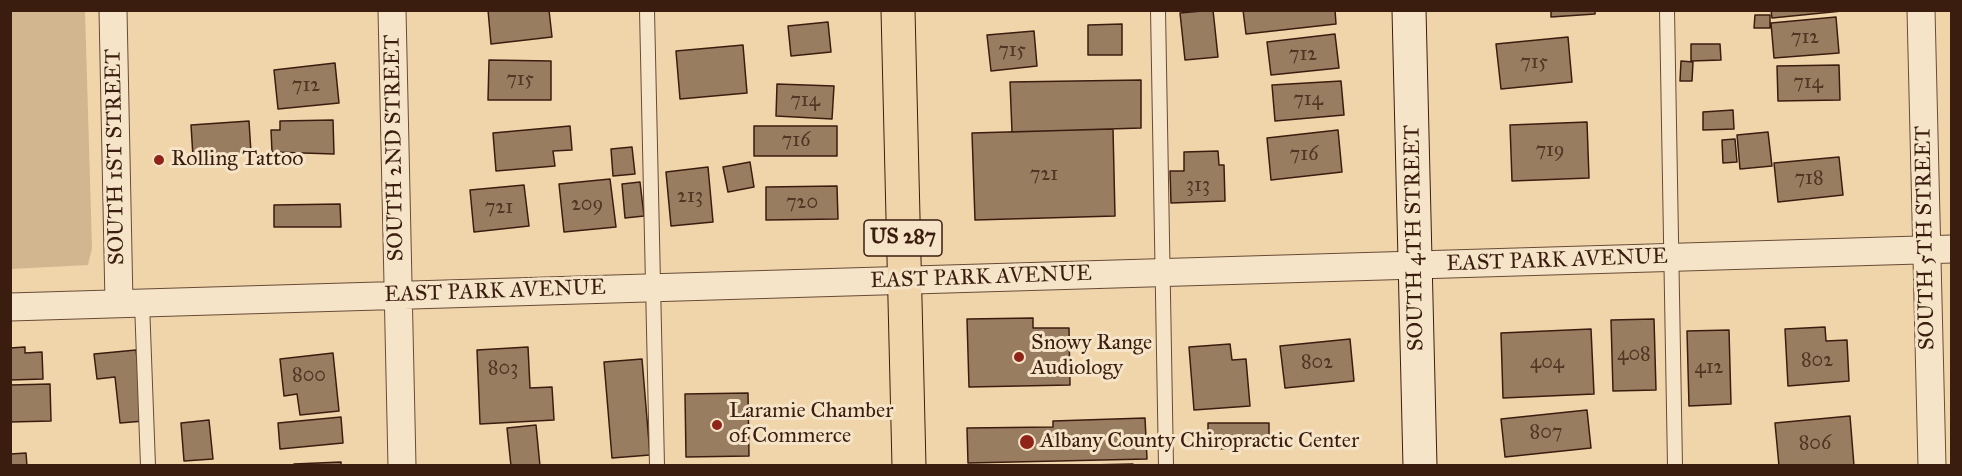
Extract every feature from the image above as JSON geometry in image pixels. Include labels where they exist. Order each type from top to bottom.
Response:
[{"type":"main road","name":"US 287","points":[[898,10],[909,465]]},
{"type":"street","name":"SOUTH 1ST STREET","points":[[113,10],[130,303]]},
{"type":"street","name":"SOUTH 2ND STREET","points":[[392,10],[402,465]]},
{"type":"street","name":"SOUTH 4TH STREET","points":[[1410,10],[1420,465]]},
{"type":"street","name":"SOUTH 5TH STREET","points":[[1921,10],[1939,249],[1932,465]]},
{"type":"street","name":"EAST PARK AVENUE","points":[[10,307],[1939,249]]},
{"type":"lane","points":[[647,10],[657,465]]},
{"type":"lane","points":[[1158,10],[1166,465]]},
{"type":"lane","points":[[1667,10],[1675,465]]},
{"type":"lane","points":[[130,303],[148,465]]},
{"type":"shaded area","points":[[10,11],[85,11],[92,248],[88,265],[11,269]]},
{"type":"building","points":[[488,10],[549,10],[552,37],[491,44]]},
{"type":"building","points":[[1213,10],[1218,57],[1185,60],[1180,13]]},
{"type":"building","points":[[1243,10],[1335,10],[1336,24],[1246,34]]},
{"type":"building","points":[[1551,10],[1595,10],[1595,14],[1551,17]]},
{"type":"building","points":[[1771,10],[1842,10],[1842,11],[1772,18]]},
{"type":"building","points":[[1755,15],[1770,15],[1770,28],[1754,28]]},
{"type":"building","points":[[1836,17],[1839,53],[1774,58],[1771,23]]},
{"type":"building","points":[[828,22],[831,52],[791,56],[788,26]]},
{"type":"building","points":[[1122,24],[1122,55],[1088,55],[1088,25]]},
{"type":"building","points":[[1034,31],[1037,66],[991,71],[987,35]]},
{"type":"building","points":[[1335,34],[1339,68],[1271,75],[1267,42]]},
{"type":"building","points":[[1568,37],[1572,82],[1501,89],[1496,44]]},
{"type":"building","points":[[1691,44],[1720,44],[1721,60],[1691,61]]},
{"type":"building","points":[[743,45],[747,93],[680,99],[676,51]]},
{"type":"building","points":[[489,60],[551,61],[551,100],[488,100]]},
{"type":"building","points":[[1681,61],[1693,62],[1692,81],[1680,81]]},
{"type":"building","points":[[335,63],[339,103],[278,109],[274,70]]},
{"type":"building","points":[[1839,65],[1840,100],[1778,101],[1777,66]]},
{"type":"building","points":[[1141,80],[1141,128],[1012,132],[1010,82]]},
{"type":"building","points":[[1341,81],[1344,115],[1275,121],[1272,85]]},
{"type":"building","points":[[777,84],[834,86],[832,119],[776,116]]},
{"type":"building","points":[[1733,110],[1734,129],[1703,130],[1703,112]]},
{"type":"building","points":[[333,120],[334,154],[272,152],[271,130],[280,130],[280,121]]},
{"type":"building","points":[[249,121],[251,153],[193,157],[191,125]]},
{"type":"building","points":[[1587,122],[1589,178],[1512,181],[1510,125]]},
{"type":"building","points":[[570,126],[572,150],[553,151],[555,166],[496,171],[493,133]]},
{"type":"building","points":[[754,126],[837,126],[837,156],[754,156]]},
{"type":"building","points":[[1113,129],[1115,216],[975,220],[972,133]]},
{"type":"building","points":[[1338,130],[1342,172],[1271,180],[1267,138]]},
{"type":"building","points":[[1768,132],[1772,166],[1740,169],[1737,135]]},
{"type":"building","points":[[1735,139],[1737,162],[1723,163],[1722,140]]},
{"type":"building","points":[[632,147],[635,174],[613,176],[611,149]]},
{"type":"building","points":[[1218,151],[1219,165],[1224,165],[1225,201],[1171,203],[1170,171],[1184,171],[1184,152]]},
{"type":"building","points":[[1839,157],[1843,195],[1778,202],[1774,163]]},
{"type":"building","points":[[750,162],[754,187],[728,192],[723,167]]},
{"type":"building","points":[[708,167],[713,222],[671,226],[666,172]]},
{"type":"building","points":[[610,179],[616,227],[564,232],[559,184]]},
{"type":"building","points":[[640,182],[644,216],[625,218],[622,184]]},
{"type":"building","points":[[524,185],[529,226],[474,232],[470,190]]},
{"type":"building","points":[[837,186],[838,219],[766,220],[766,187]]},
{"type":"building","points":[[340,204],[341,227],[274,227],[274,205]]},
{"type":"building","name":"Snowy Range Audiology","points":[[1033,318],[1033,328],[1069,328],[1070,385],[969,387],[967,319]]},
{"type":"building","points":[[1654,319],[1656,390],[1613,391],[1611,320]]},
{"type":"building","points":[[1825,327],[1826,341],[1847,340],[1849,381],[1788,386],[1785,329]]},
{"type":"building","points":[[1591,329],[1594,394],[1503,398],[1501,333]]},
{"type":"building","points":[[1729,330],[1731,404],[1689,406],[1687,331]]},
{"type":"building","points":[[1350,339],[1354,381],[1285,388],[1280,346]]},
{"type":"building","points":[[1230,344],[1232,360],[1246,359],[1250,406],[1194,410],[1189,347]]},
{"type":"building","points":[[25,347],[25,353],[42,352],[43,379],[10,380],[10,348]]},
{"type":"building","points":[[528,347],[530,388],[552,387],[554,420],[480,424],[477,350]]},
{"type":"building","points":[[136,350],[144,421],[120,423],[115,377],[97,379],[94,354]]},
{"type":"building","points":[[333,353],[339,411],[300,415],[297,394],[284,396],[280,359]]},
{"type":"building","points":[[642,359],[650,455],[612,458],[604,362]]},
{"type":"building","points":[[50,384],[51,421],[10,422],[10,385]]},
{"type":"building","name":"Laramie Chamber of Commerce","points":[[748,393],[749,456],[686,457],[685,394]]},
{"type":"building","points":[[1587,410],[1591,448],[1505,457],[1501,419]]},
{"type":"building","points":[[1850,416],[1854,466],[1779,466],[1775,423]]},
{"type":"building","points":[[341,417],[343,443],[280,449],[278,423]]},
{"type":"building","points":[[1145,418],[1147,459],[968,463],[967,428],[1053,427],[1053,421]]},
{"type":"building","points":[[209,420],[213,459],[184,461],[181,423]]},
{"type":"building","points":[[1208,423],[1269,423],[1269,448],[1208,449]]},
{"type":"building","points":[[536,425],[540,466],[511,466],[507,428]]},
{"type":"building","points":[[26,453],[27,466],[10,466],[10,454]]},
{"type":"building","points":[[341,462],[341,466],[294,466],[294,464]]},
{"type":"building","points":[[1133,464],[1133,466],[1089,466],[1089,465]]},
{"type":"place","name":"Rolling Tattoo","points":[[159,160]]},
{"type":"place","name":"Snowy Range Audiology","points":[[1019,357]]},
{"type":"place","name":"Laramie Chamber of Commerce","points":[[717,425]]},
{"type":"place","name":"Albany County Chiropractic Center","points":[[1027,442]]}]
